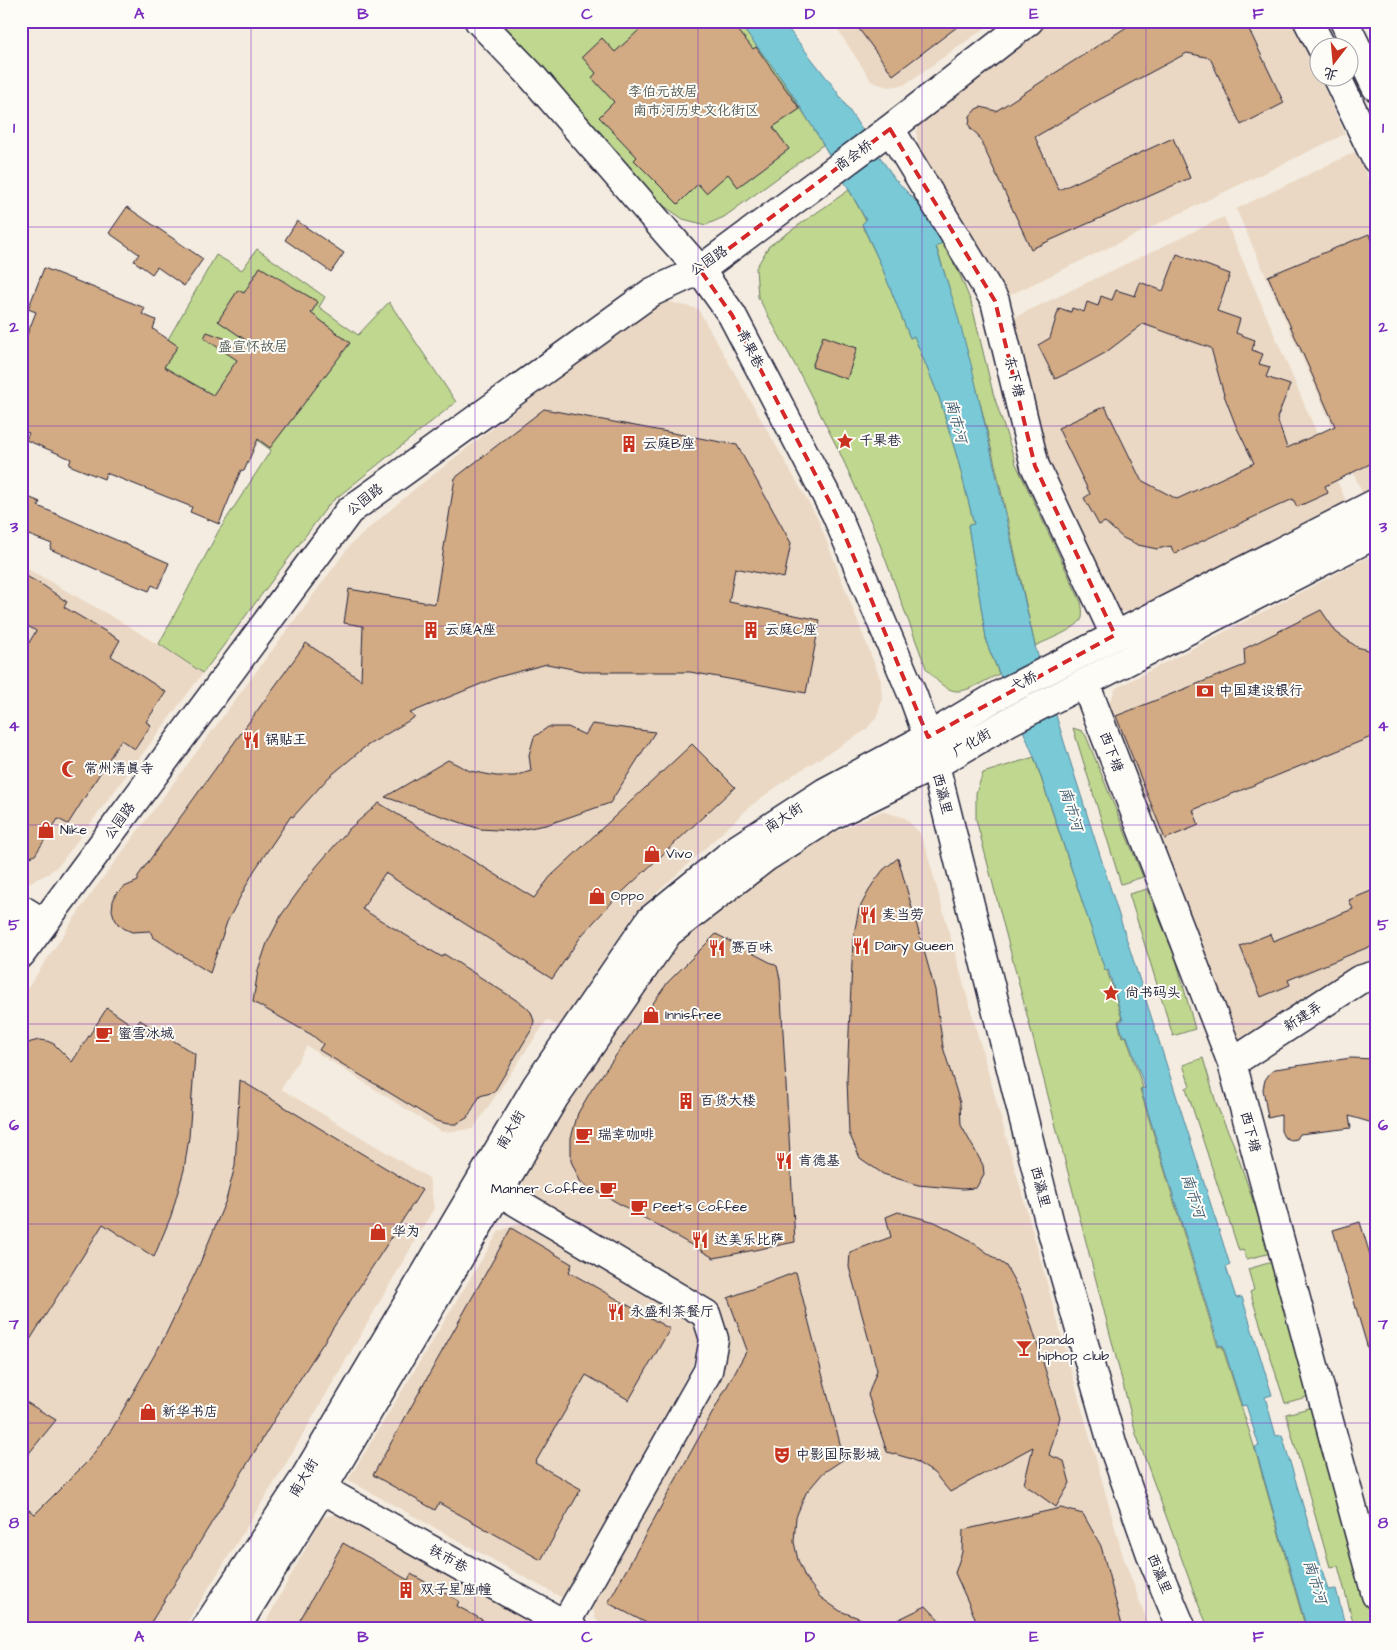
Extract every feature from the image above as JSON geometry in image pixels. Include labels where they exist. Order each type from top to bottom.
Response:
[{"type":"street","name":"青果巷","points":[[479,21],[530,74],[700,270],[732,315],[836,514],[913,696],[928,737]]},
{"type":"street","points":[[883,134],[1029,21]]},
{"type":"street","points":[[1308,21],[1317,38]]},
{"type":"street","points":[[1344,21],[1376,86]]},
{"type":"street","points":[[1342,88],[1373,144]]},
{"type":"street","name":"商会桥","points":[[831,172],[883,134]]},
{"type":"street","name":"东下塘","points":[[883,134],[995,301],[1035,466],[1116,635]]},
{"type":"street","name":"公园路","points":[[21,954],[348,511],[652,292],[700,270],[831,172]]},
{"type":"street","name":"弋桥","points":[[996,696],[1376,503]]},
{"type":"street","name":"弋桥","points":[[1010,720],[1376,534]]},
{"type":"street","name":"西下塘","points":[[1074,688],[1232,1063],[1376,1595]]},
{"type":"street","name":"广化街","points":[[928,737],[996,696]]},
{"type":"street","name":"广化街","points":[[935,765],[1010,720]]},
{"type":"street","name":"西瀛里","points":[[928,737],[1059,1257],[1113,1446],[1153,1560],[1182,1629]]},
{"type":"street","name":"南大街","points":[[235,1629],[322,1489],[490,1186],[537,1085],[650,920],[737,849],[825,792],[928,737]]},
{"type":"street","name":"南大街","points":[[205,1629],[304,1479],[490,1186],[554,1098],[668,933],[765,858],[833,816],[935,765]]},
{"type":"street","points":[[21,909],[44,923]]},
{"type":"street","name":"新建弄","points":[[1232,1063],[1359,980],[1376,975]]},
{"type":"street","points":[[490,1186],[706,1314],[714,1339],[708,1371],[569,1626]]},
{"type":"street","name":"铁市巷","points":[[322,1489],[569,1626]]},
{"type":"highlighted area","points":[[890,129],[995,301],[1035,466],[1115,635],[928,737],[836,514],[732,315],[700,270]]},
{"type":"shaded area","points":[[832,21],[995,21],[904,85],[888,87],[872,82]]},
{"type":"shaded area","points":[[1052,21],[1293,21],[1310,57],[1310,88],[1324,88],[1345,134],[1008,296],[920,153],[916,132],[927,107]]},
{"type":"shaded area","points":[[1355,152],[1376,194],[1376,491],[1364,497],[1236,209]]},
{"type":"shaded area","points":[[1224,217],[1348,506],[1141,610],[1123,612],[1111,601],[1045,460],[1011,319]]},
{"type":"shaded area","points":[[658,299],[698,309],[818,519],[881,681],[882,700],[877,716],[866,730],[793,775],[753,804],[636,912],[559,1026],[547,1020],[473,1129],[442,1132],[307,1046],[281,1089],[429,1178],[434,1208],[284,1467],[183,1629],[29,1629],[21,1624],[21,998],[88,898],[351,544],[411,492]]},
{"type":"shaded area","points":[[1376,553],[1376,748],[1370,751],[1376,774],[1376,968],[1238,1049],[1108,721],[1109,703],[1116,688]]},
{"type":"shaded area","points":[[21,565],[130,627],[203,673],[60,864],[48,874],[28,883],[21,882]]},
{"type":"shaded area","points":[[882,811],[905,818],[919,832],[926,849],[1123,1556],[1150,1629],[605,1629],[595,1618],[591,1600],[720,1365],[726,1330],[710,1300],[529,1194],[523,1184],[523,1174],[592,1060],[677,941],[795,851]]},
{"type":"shaded area","points":[[524,1222],[690,1317],[699,1336],[692,1366],[566,1600],[348,1480],[499,1231]]},
{"type":"shaded area","points":[[338,1513],[549,1629],[262,1629],[322,1518]]},
{"type":"green space","name":"南市河历史文化街区","points":[[491,21],[737,21],[776,71],[824,144],[724,217],[706,225],[683,219],[664,206]]},
{"type":"green space","points":[[849,190],[866,221],[862,225],[881,265],[910,338],[914,336],[939,397],[958,460],[974,524],[968,525],[987,644],[999,674],[960,691],[944,687],[926,668],[873,526],[839,451],[758,297],[756,268],[769,246]]},
{"type":"green space","points":[[943,242],[971,302],[993,393],[1016,464],[1081,602],[1082,618],[1075,626],[1035,646],[978,395],[936,246]]},
{"type":"green space","name":"盛宣怀故居","points":[[257,249],[325,297],[319,307],[358,335],[389,302],[456,402],[330,503],[203,673],[159,644],[218,532],[271,450],[224,417],[146,378],[216,255],[242,270]]},
{"type":"green space","points":[[1073,728],[1082,731],[1086,736],[1143,877],[1121,884]]},
{"type":"green space","points":[[1034,757],[1105,970],[1107,970],[1122,1019],[1118,1021],[1122,1037],[1126,1036],[1143,1088],[1140,1089],[1218,1347],[1222,1346],[1254,1446],[1306,1629],[1209,1629],[1136,1434],[976,819],[976,793],[983,773]]},
{"type":"green space","points":[[1147,889],[1176,959],[1195,1029],[1173,1036],[1129,894]]},
{"type":"green space","points":[[1203,1058],[1217,1106],[1234,1145],[1271,1253],[1247,1259],[1243,1250],[1239,1251],[1186,1088],[1190,1086],[1183,1065]]},
{"type":"green space","points":[[1272,1262],[1310,1396],[1285,1403],[1250,1292],[1254,1290],[1248,1269]]},
{"type":"green space","points":[[1313,1407],[1376,1610],[1376,1629],[1355,1629],[1338,1566],[1330,1567],[1291,1432],[1286,1414]]},
{"type":"water","name":"南市河","points":[[737,21],[782,21],[833,86],[894,178],[921,207],[943,242],[936,247],[972,368],[1035,646],[1230,1265],[1226,1267],[1236,1298],[1242,1297],[1272,1395],[1265,1397],[1276,1436],[1282,1435],[1328,1590],[1336,1589],[1346,1629],[1307,1629],[1255,1447],[1259,1446],[1246,1405],[1242,1406],[1223,1345],[1219,1346],[1141,1089],[1145,1088],[1127,1036],[1123,1036],[1119,1022],[1123,1020],[1108,969],[1105,970],[1035,759],[987,644],[968,525],[974,524],[958,460],[939,397],[914,336],[910,338],[881,265],[862,224],[866,220],[794,97]]},
{"type":"building","name":"南市河历史文化街区","points":[[649,21],[731,21],[753,49],[756,47],[800,109],[773,127],[789,149],[738,187],[728,174],[706,193],[698,184],[678,204],[634,160],[637,157],[599,117],[614,102],[592,78],[596,73],[582,57],[602,38],[615,52]]},
{"type":"building","points":[[853,21],[965,21],[893,75]]},
{"type":"building","points":[[1136,21],[1245,21],[1284,103],[1241,125],[1210,58],[1187,53],[1095,102],[1035,137],[1059,190],[1173,138],[1190,178],[1031,249],[978,135],[969,125],[970,116],[976,109],[981,107],[996,111]]},
{"type":"building","points":[[127,207],[203,259],[184,286],[157,267],[152,274],[134,261],[139,254],[109,233]]},
{"type":"building","points":[[297,221],[344,253],[331,272],[285,240]]},
{"type":"building","points":[[1369,234],[1376,247],[1376,461],[1325,486],[1328,493],[1297,507],[1293,499],[1174,554],[1171,546],[1157,549],[1138,545],[1123,538],[1105,522],[1099,525],[1084,498],[1090,494],[1058,428],[1105,406],[1141,480],[1177,499],[1254,463],[1236,426],[1224,395],[1211,348],[1143,324],[1105,353],[1055,379],[1038,345],[1050,338],[1059,308],[1071,312],[1072,308],[1084,312],[1087,302],[1098,306],[1101,296],[1112,300],[1116,290],[1135,296],[1140,282],[1163,291],[1177,254],[1230,274],[1217,311],[1240,319],[1236,333],[1255,340],[1252,350],[1263,354],[1259,364],[1270,367],[1266,377],[1290,385],[1277,418],[1287,448],[1335,426],[1268,276]]},
{"type":"building","points":[[260,267],[318,302],[311,313],[350,343],[270,448],[258,439],[244,471],[241,470],[219,524],[190,512],[192,507],[162,495],[106,473],[104,479],[69,465],[71,459],[26,440],[29,433],[21,430],[21,350],[36,312],[28,309],[44,268],[145,308],[142,314],[156,320],[153,329],[178,346],[164,367],[213,395],[237,360],[204,338],[207,332],[248,347],[250,343],[218,321],[238,290],[244,293]]},
{"type":"building","points":[[823,336],[857,348],[847,379],[812,367]]},
{"type":"building","points":[[544,409],[737,445],[791,543],[784,578],[735,568],[729,602],[820,620],[806,693],[690,672],[588,672],[547,664],[498,677],[410,713],[415,717],[365,747],[328,778],[293,817],[291,816],[254,871],[227,922],[210,973],[153,937],[150,931],[132,932],[118,924],[112,910],[116,894],[122,888],[138,881],[138,876],[306,643],[361,680],[363,626],[344,623],[349,589],[435,604],[455,478]]},
{"type":"building","points":[[21,494],[40,502],[38,506],[169,563],[158,588],[152,585],[149,591],[107,574],[50,549],[52,544],[26,534],[21,546]]},
{"type":"building","points":[[21,573],[67,602],[64,607],[120,640],[111,656],[166,692],[146,722],[151,725],[135,749],[121,740],[68,824],[58,819],[35,855],[21,861],[21,656],[36,631],[21,622]]},
{"type":"building","points":[[1321,610],[1336,632],[1357,647],[1376,652],[1376,735],[1193,810],[1199,825],[1165,839],[1116,716],[1245,665],[1244,649]]},
{"type":"building","points":[[592,724],[655,732],[610,803],[546,825],[513,831],[480,829],[385,797],[448,760],[470,771],[496,776],[515,776],[531,771],[529,755],[534,737],[548,727],[568,727],[585,735]]},
{"type":"building","points":[[692,744],[735,787],[616,898],[582,935],[552,979],[385,873],[362,909],[442,957],[444,954],[524,1005],[531,1012],[534,1021],[532,1029],[494,1092],[480,1096],[467,1118],[456,1124],[436,1121],[319,1050],[323,1044],[312,1035],[253,1002],[258,970],[267,943],[282,914],[316,867],[349,829],[379,803],[534,898],[550,877]]},
{"type":"building","points":[[898,858],[935,990],[943,1047],[960,1103],[961,1125],[983,1165],[984,1174],[976,1188],[963,1189],[918,1185],[883,1174],[860,1158],[849,1133],[847,1079],[853,939],[859,909],[872,885],[883,870]]},
{"type":"building","points":[[1376,889],[1376,944],[1288,980],[1290,985],[1261,997],[1240,946],[1270,934],[1273,941],[1353,909],[1349,900]]},
{"type":"building","name":"百货大楼","points":[[716,934],[777,966],[780,979],[795,1242],[714,1258],[597,1191],[595,1194],[580,1181],[571,1161],[571,1138],[578,1113],[592,1089],[668,982]]},
{"type":"building","points":[[107,1008],[135,1027],[140,1020],[195,1054],[189,1137],[184,1170],[171,1216],[154,1257],[103,1224],[21,1354],[21,1047],[39,1040],[47,1041],[54,1044],[72,1062]]},
{"type":"building","points":[[1351,1058],[1376,1059],[1376,1124],[1349,1116],[1351,1128],[1300,1134],[1297,1139],[1291,1140],[1284,1137],[1281,1131],[1281,1115],[1268,1118],[1263,1089],[1265,1080],[1270,1073],[1275,1069]]},
{"type":"building","points":[[240,1080],[422,1190],[280,1410],[147,1629],[35,1629],[21,1620],[21,1505],[35,1514],[87,1462],[112,1429],[163,1340],[200,1263],[226,1200],[235,1166]]},
{"type":"building","points":[[898,1212],[935,1222],[968,1239],[1006,1266],[1022,1295],[1060,1417],[1049,1455],[1064,1461],[1070,1483],[1056,1507],[1024,1484],[1033,1447],[950,1492],[934,1473],[912,1459],[887,1452],[868,1395],[877,1370],[849,1267],[850,1252],[891,1237],[886,1217]]},
{"type":"building","points":[[1360,1222],[1376,1274],[1376,1359],[1371,1359],[1333,1230]]},
{"type":"building","points":[[511,1228],[572,1264],[569,1272],[670,1329],[629,1400],[586,1375],[535,1463],[581,1489],[541,1560],[439,1503],[435,1510],[373,1475]]},
{"type":"building","points":[[796,1272],[844,1459],[823,1473],[806,1493],[796,1517],[794,1542],[798,1560],[805,1577],[820,1597],[840,1611],[883,1627],[926,1606],[948,1629],[658,1629],[608,1603],[747,1350],[728,1298]]},
{"type":"building","points":[[21,1399],[56,1420],[21,1463]]},
{"type":"building","points":[[1061,1508],[1083,1514],[1101,1546],[1123,1629],[980,1629],[955,1573],[962,1552],[963,1530]]},
{"type":"building","points":[[343,1543],[408,1580],[411,1574],[459,1601],[457,1606],[499,1629],[295,1629]]},
{"type":"place","name":"千果巷","points":[[845,441]]},
{"type":"place","name":"云庭B座","points":[[629,444]]},
{"type":"place","name":"云庭A座","points":[[431,630]]},
{"type":"place","name":"云庭C座","points":[[751,630]]},
{"type":"place","name":"中国建设银行","points":[[1205,691]]},
{"type":"place","name":"锅贴王","points":[[251,740]]},
{"type":"place","name":"常州清真寺","points":[[70,769]]},
{"type":"place","name":"Nike","points":[[46,830]]},
{"type":"place","name":"Vivo","points":[[652,854]]},
{"type":"place","name":"Oppo","points":[[597,896]]},
{"type":"place","name":"麦当劳","points":[[868,915]]},
{"type":"place","name":"Dairy Queen","points":[[861,946]]},
{"type":"place","name":"赛百味","points":[[717,948]]},
{"type":"place","name":"尚书码头","points":[[1111,993]]},
{"type":"place","name":"Innisfree","points":[[651,1015]]},
{"type":"place","name":"蜜雪冰城","points":[[104,1034]]},
{"type":"place","name":"百货大楼","points":[[686,1101]]},
{"type":"place","name":"瑞幸咖啡","points":[[584,1135]]},
{"type":"place","name":"肯德基","points":[[784,1161]]},
{"type":"place","name":"Manner Coffee","points":[[608,1189]]},
{"type":"place","name":"Peet's Coffee","points":[[639,1207]]},
{"type":"place","name":"华为","points":[[378,1232]]},
{"type":"place","name":"达美乐比萨","points":[[700,1240]]},
{"type":"place","name":"永盛利茶餐厅","points":[[616,1312]]},
{"type":"place","name":"panda hiphop club","points":[[1024,1348]]},
{"type":"place","name":"新华书店","points":[[148,1412]]},
{"type":"place","name":"中影国际影城","points":[[782,1455]]},
{"type":"place","name":"双子星座1幢","points":[[406,1590]]},
{"type":"park label","name":"李伯元故居","points":[[663,92]]}]
